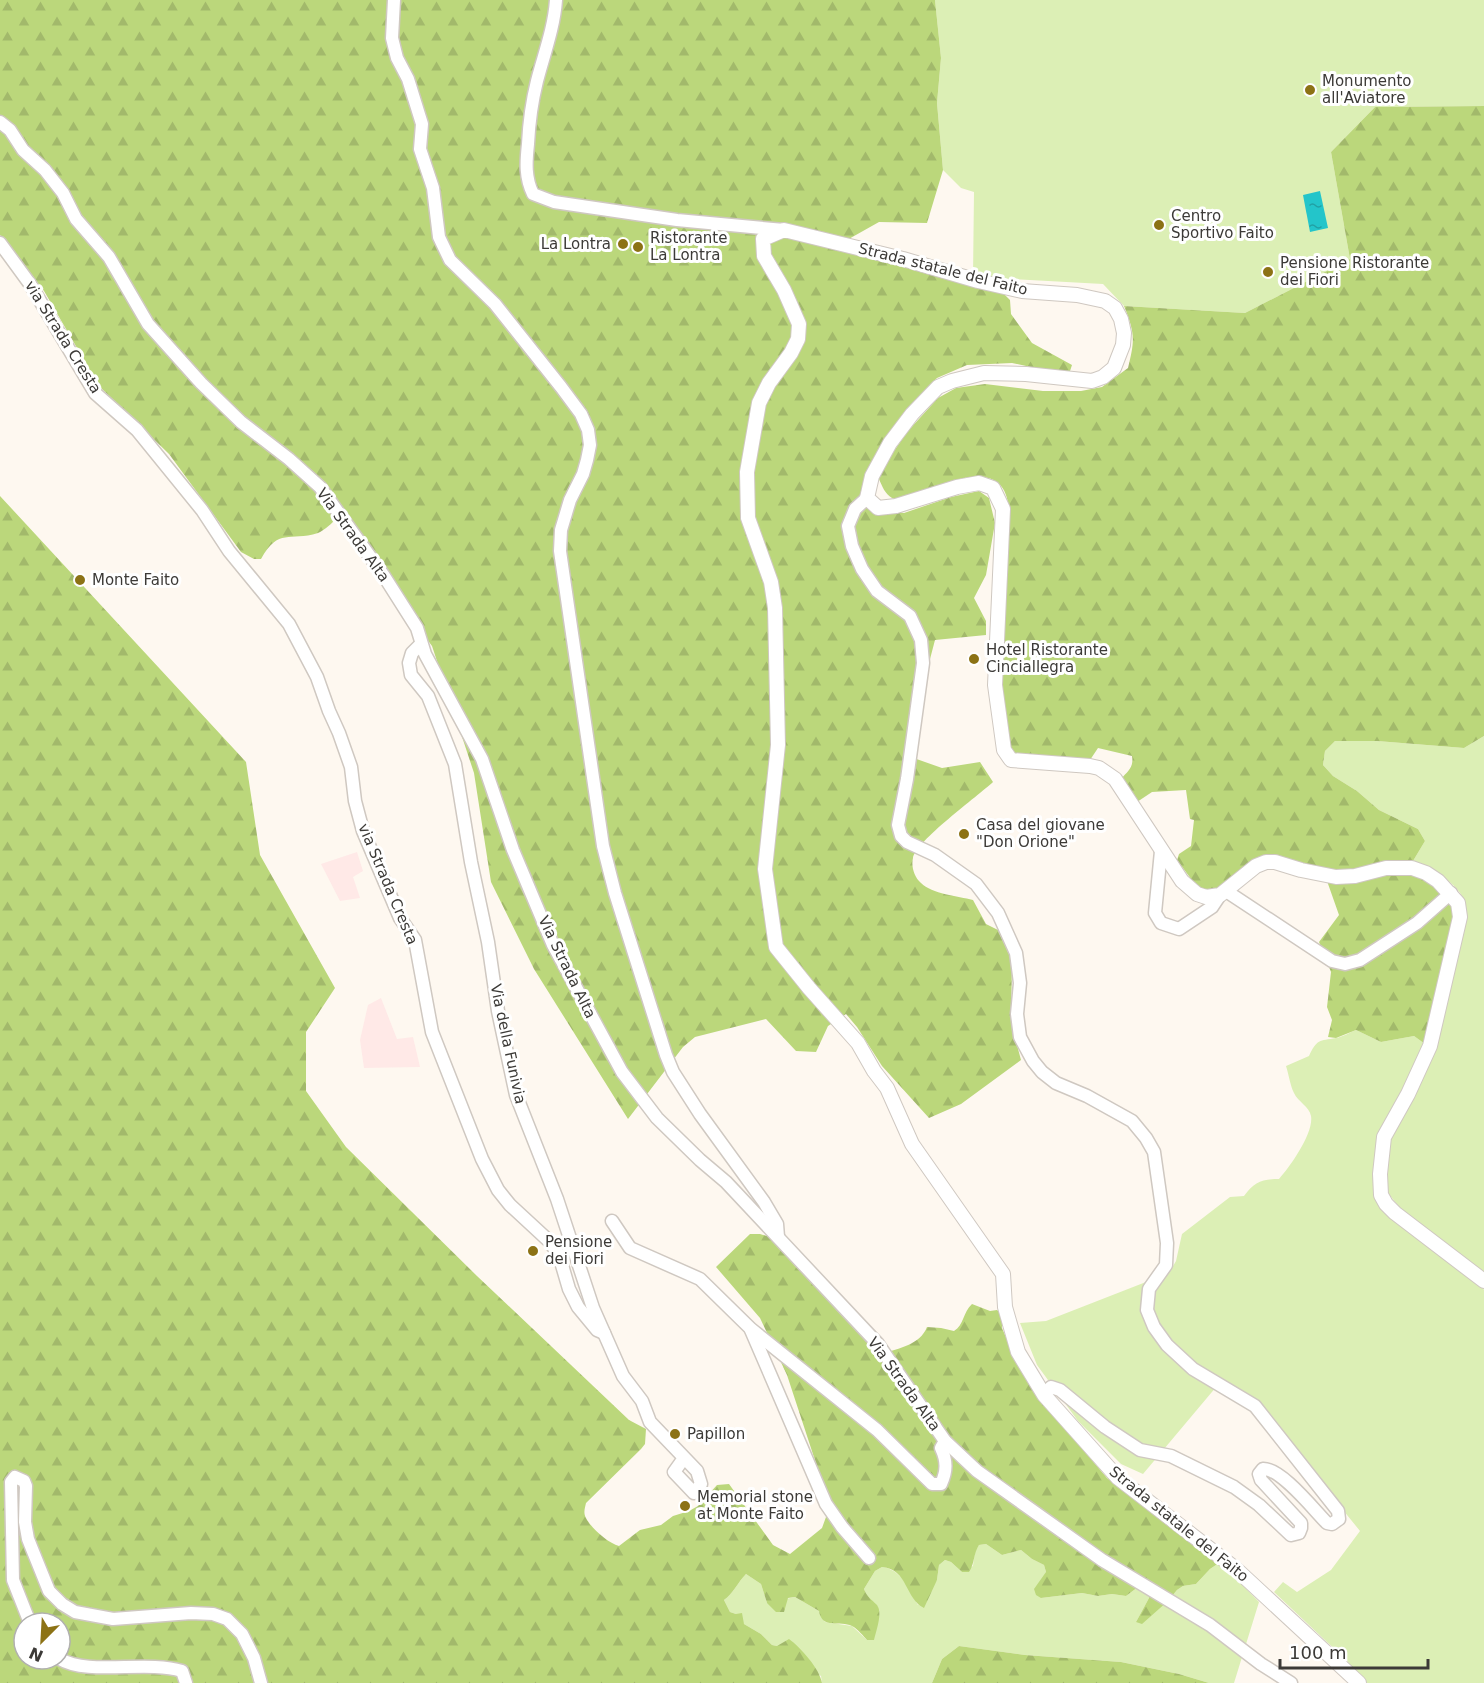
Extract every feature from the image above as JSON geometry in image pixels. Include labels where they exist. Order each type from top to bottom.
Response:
[{"type":"street","points":[[394,0],[392,38],[397,58],[408,79],[422,124],[420,149],[433,188],[439,237],[450,260],[495,304],[574,405],[588,430],[590,445],[587,460],[570,500],[561,530],[560,551],[603,846],[615,893],[670,1064],[700,1114],[764,1202],[777,1224],[778,1237]]},
{"type":"street","points":[[556,0],[555,14],[529,122],[526,163],[527,177],[533,194],[554,202],[677,220],[784,230]]},
{"type":"street","name":"Via Strada Alta","points":[[0,122],[10,130],[23,150],[45,170],[63,193],[76,219],[109,257],[148,324],[201,383],[241,422],[289,459],[331,500],[413,621],[421,644],[441,684],[483,759],[513,850],[554,945],[622,1072],[657,1118],[699,1160],[726,1182],[878,1344],[945,1441],[977,1471],[1102,1560],[1210,1625],[1261,1664],[1291,1683]]},
{"type":"street","name":"Strada statale del Faito","points":[[867,498],[873,476],[890,443],[912,414],[938,387],[984,373],[1026,374],[1092,381],[1103,377],[1114,368],[1124,345],[1121,319],[1115,308],[1105,301],[1077,295],[1022,291],[978,281],[903,259],[784,230],[763,239],[764,256],[784,290],[799,324],[798,339],[791,353],[769,383],[759,404],[747,472],[748,518],[771,582],[775,608],[778,745],[765,869],[776,947],[858,1043],[873,1071],[887,1088],[912,1143],[1003,1274],[1005,1307],[1018,1352],[1044,1395],[1118,1478],[1236,1569],[1359,1683]]},
{"type":"street","name":"via Strada Cresta","points":[[0,243],[30,284],[95,393],[137,430],[202,510],[229,551],[289,624],[317,677],[339,733],[351,767],[355,801],[363,831],[400,918],[415,940],[432,1032],[482,1159],[498,1190],[510,1205],[549,1241],[559,1255],[569,1289],[578,1307],[597,1330],[604,1333]]},
{"type":"street","points":[[1044,1395],[1051,1387],[1060,1390],[1105,1427],[1140,1450],[1171,1456],[1234,1487],[1259,1505],[1291,1535],[1299,1533],[1301,1523],[1261,1480],[1259,1474],[1263,1469],[1271,1470],[1295,1489],[1327,1523],[1335,1523],[1339,1519],[1338,1511],[1255,1406],[1193,1369],[1167,1345],[1154,1327],[1147,1310],[1149,1289],[1166,1265],[1167,1243],[1154,1152],[1132,1121],[1087,1096],[1056,1083],[1033,1061],[1020,1037],[1017,1014],[1020,983],[1016,953],[998,913],[976,884],[935,855],[901,837],[898,825],[907,779],[923,663],[921,640],[910,616],[878,591],[862,569],[852,546],[848,526],[855,509],[867,498],[878,508],[896,506],[957,487],[979,483],[993,488],[1003,509],[995,685],[1004,750],[1011,760],[1099,768],[1115,779],[1161,851],[1190,889],[1206,897],[1223,893],[1332,961],[1345,964],[1360,960],[1417,923],[1451,893]]},
{"type":"street","name":"Via della Funivia","points":[[421,644],[412,653],[409,663],[411,675],[428,696],[455,764],[471,862],[488,942],[498,1011],[516,1095],[557,1199],[593,1308],[623,1376],[642,1401],[650,1422],[684,1458]]},
{"type":"street","points":[[1161,851],[1155,913],[1161,923],[1171,928],[1179,929],[1212,907],[1223,893],[1256,866],[1266,862],[1275,862],[1336,877],[1355,876],[1386,868],[1412,868],[1426,873],[1451,893],[1458,903],[1460,917],[1453,950],[1430,1046],[1408,1094],[1384,1137],[1380,1174],[1381,1195],[1395,1213],[1484,1281]]},
{"type":"street","points":[[612,1221],[630,1248],[700,1279],[751,1329],[877,1430],[932,1484],[940,1484],[945,1473],[946,1459],[942,1448],[945,1441]]},
{"type":"street","points":[[751,1329],[826,1504],[842,1527],[869,1558]]},
{"type":"street","points":[[25,1611],[13,1580],[11,1482],[15,1476],[24,1481],[26,1486],[25,1522],[31,1547],[49,1591],[62,1604],[75,1612],[113,1619],[191,1613],[213,1614],[228,1618],[242,1634],[254,1658],[261,1683]]},
{"type":"street","points":[[72,1665],[80,1667],[146,1666],[175,1669],[182,1671],[186,1683]]},
{"type":"shaded area","points":[[357,852],[363,871],[353,877],[360,898],[340,901],[321,864]]},
{"type":"shaded area","points":[[381,998],[397,1039],[413,1037],[420,1067],[364,1068],[360,1040],[368,1005]]},
{"type":"green space","points":[[0,0],[935,0],[941,58],[937,103],[943,170],[927,223],[879,222],[831,249],[985,287],[1005,295],[1010,300],[1011,314],[1032,343],[1072,365],[1070,371],[1049,371],[1012,363],[967,365],[937,378],[889,434],[864,476],[864,491],[890,511],[904,513],[951,497],[979,491],[989,498],[995,523],[986,575],[974,598],[986,621],[986,635],[935,640],[913,724],[908,756],[942,768],[980,762],[993,782],[925,841],[917,850],[912,864],[917,878],[926,887],[973,900],[986,924],[998,930],[1012,961],[1011,1023],[1021,1060],[961,1104],[929,1118],[882,1066],[846,1014],[828,1026],[816,1052],[796,1051],[766,1019],[695,1037],[683,1047],[628,1119],[534,969],[491,882],[474,773],[432,646],[337,518],[318,533],[279,539],[267,549],[261,559],[254,559],[241,552],[169,454],[99,386],[44,291],[0,235]]},
{"type":"green space","points":[[935,0],[1484,0],[1484,106],[1375,107],[1331,152],[1350,259],[1245,313],[1124,306],[1103,284],[973,277],[974,192],[961,188],[943,170],[937,103],[941,58]]},
{"type":"green space","points":[[1484,106],[1484,736],[1464,748],[1377,741],[1335,741],[1325,751],[1323,765],[1333,776],[1357,791],[1379,810],[1418,829],[1425,841],[1413,861],[1382,862],[1346,871],[1328,871],[1274,858],[1216,892],[1200,891],[1177,860],[1179,854],[1191,846],[1194,820],[1190,819],[1186,790],[1152,792],[1137,802],[1121,779],[1131,766],[1132,756],[1098,748],[1090,760],[1025,758],[1013,753],[1008,746],[1001,668],[1010,512],[1001,486],[984,477],[973,477],[895,499],[887,494],[880,482],[882,468],[908,431],[938,398],[956,388],[985,384],[1043,391],[1081,391],[1102,387],[1128,368],[1133,337],[1124,306],[1245,313],[1350,259],[1331,152],[1375,107]]},
{"type":"green space","points":[[0,496],[246,762],[260,855],[335,988],[306,1032],[306,1091],[346,1147],[477,1276],[629,1420],[646,1429],[645,1444],[641,1449],[586,1503],[585,1516],[600,1535],[619,1546],[640,1530],[661,1525],[673,1516],[698,1506],[717,1485],[729,1484],[773,1545],[790,1554],[822,1528],[830,1506],[787,1375],[760,1318],[716,1267],[750,1234],[760,1234],[770,1237],[876,1351],[882,1354],[914,1342],[927,1327],[954,1331],[972,1304],[990,1311],[997,1310],[1002,1314],[1002,1328],[1017,1363],[1034,1392],[1107,1478],[1223,1565],[1216,1565],[1210,1569],[1196,1584],[1183,1586],[1177,1590],[1142,1624],[1136,1622],[1149,1598],[1150,1591],[1138,1587],[1126,1596],[1112,1594],[1098,1596],[1082,1593],[1041,1598],[1036,1595],[1034,1589],[1046,1572],[1044,1565],[1021,1550],[1002,1555],[986,1544],[979,1545],[969,1572],[962,1572],[951,1562],[945,1560],[939,1565],[937,1580],[924,1608],[913,1598],[897,1573],[882,1567],[875,1571],[864,1589],[879,1608],[874,1640],[867,1640],[847,1624],[824,1621],[819,1611],[795,1597],[788,1598],[784,1612],[776,1612],[767,1603],[761,1584],[746,1574],[724,1600],[730,1612],[742,1613],[744,1624],[761,1634],[772,1645],[777,1646],[789,1639],[799,1647],[818,1671],[822,1683],[0,1683]]},
{"type":"green space","points":[[1484,736],[1484,1273],[1400,1208],[1388,1193],[1387,1174],[1390,1139],[1414,1098],[1436,1047],[1467,918],[1465,903],[1451,883],[1428,867],[1413,861],[1425,841],[1418,829],[1379,810],[1357,791],[1333,776],[1323,765],[1325,751],[1335,741],[1377,741],[1464,748]]},
{"type":"green space","points":[[1386,873],[1410,873],[1425,878],[1445,896],[1455,917],[1425,1044],[1414,1036],[1381,1042],[1356,1030],[1336,1038],[1328,1037],[1332,1020],[1327,1007],[1331,972],[1319,942],[1339,915],[1327,881]]},
{"type":"green space","points":[[1356,1030],[1381,1042],[1414,1036],[1425,1044],[1403,1092],[1387,1119],[1376,1196],[1484,1290],[1484,1683],[1366,1683],[1346,1660],[1274,1592],[1283,1582],[1297,1592],[1331,1570],[1360,1531],[1283,1436],[1222,1380],[1143,1474],[1121,1464],[1078,1421],[1037,1365],[1020,1323],[1046,1321],[1169,1273],[1176,1261],[1182,1234],[1230,1197],[1244,1196],[1255,1184],[1279,1179],[1300,1149],[1311,1123],[1310,1113],[1293,1090],[1286,1066],[1309,1056],[1319,1042]]},
{"type":"green space","points":[[986,1544],[1002,1555],[1021,1550],[1044,1565],[1046,1572],[1041,1598],[1082,1593],[1098,1596],[1112,1594],[1126,1596],[1138,1587],[1150,1591],[1149,1598],[1136,1622],[1168,1601],[1183,1586],[1196,1584],[1210,1569],[1216,1565],[1223,1565],[1259,1602],[1234,1683],[1209,1683],[1121,1662],[1025,1655],[959,1646],[942,1659],[932,1683],[822,1683],[821,1676],[744,1624],[736,1614],[730,1612],[724,1600],[746,1574],[761,1584],[767,1603],[795,1597],[819,1611],[825,1622],[852,1626],[867,1640],[878,1607],[867,1597],[864,1589],[875,1571],[882,1567],[894,1572],[908,1586],[918,1605],[937,1580],[939,1565],[945,1560],[951,1562],[962,1572],[973,1566],[975,1551],[979,1545]]},
{"type":"green space","points":[[959,1646],[1025,1655],[1121,1662],[1209,1683],[932,1683],[942,1659]]},
{"type":"water","points":[[1320,191],[1328,228],[1310,232],[1303,195]]},
{"type":"place","name":"Monumento all'Aviatore","points":[[1310,90]]},
{"type":"place","name":"Centro Sportivo Faito","points":[[1159,225]]},
{"type":"place","name":"La Lontra","points":[[623,244]]},
{"type":"place","name":"Ristorante La Lontra","points":[[638,247]]},
{"type":"place","name":"Pensione Ristorante dei Fiori","points":[[1268,272]]},
{"type":"place","name":"Monte Faito","points":[[80,580]]},
{"type":"place","name":"Hotel Ristorante Cinciallegra","points":[[974,659]]},
{"type":"place","name":"Casa del giovane \"Don Orione\"","points":[[964,834]]},
{"type":"place","name":"Pensione dei Fiori","points":[[533,1251]]},
{"type":"place","name":"Papillon","points":[[675,1434]]},
{"type":"place","name":"Memorial stone at Monte Faito","points":[[685,1506]]}]
